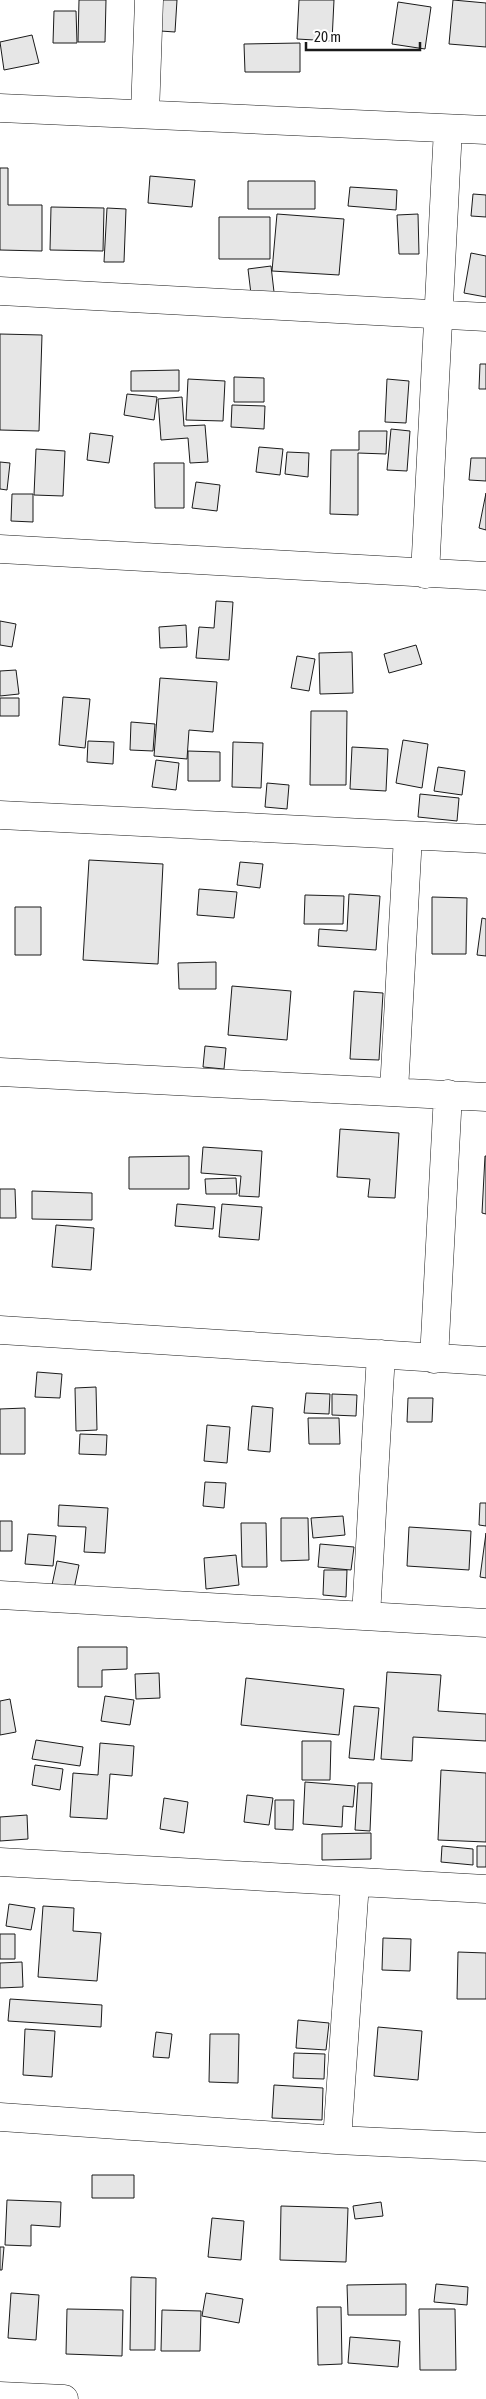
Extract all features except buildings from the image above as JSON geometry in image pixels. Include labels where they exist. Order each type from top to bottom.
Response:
[{"type":"street","points":[[145,114],[148,0]]},
{"type":"street","points":[[0,108],[486,130]]},
{"type":"street","points":[[426,574],[448,128]]},
{"type":"street","points":[[0,291],[486,316]]},
{"type":"street","points":[[0,549],[486,576]]},
{"type":"street","points":[[0,815],[486,839]]},
{"type":"street","points":[[394,1091],[408,836]]},
{"type":"street","points":[[0,1072],[486,1097]]},
{"type":"street","points":[[434,1359],[448,1094]]},
{"type":"street","points":[[0,1330],[486,1361]]},
{"type":"street","points":[[366,1616],[381,1354]]},
{"type":"street","points":[[0,1595],[486,1623]]},
{"type":"street","points":[[0,1862],[486,1889]]},
{"type":"street","points":[[337,2140],[355,1883]]},
{"type":"street","points":[[0,2117],[337,2140],[486,2147]]},
{"type":"street","points":[[0,2396],[64,2399]]}]
